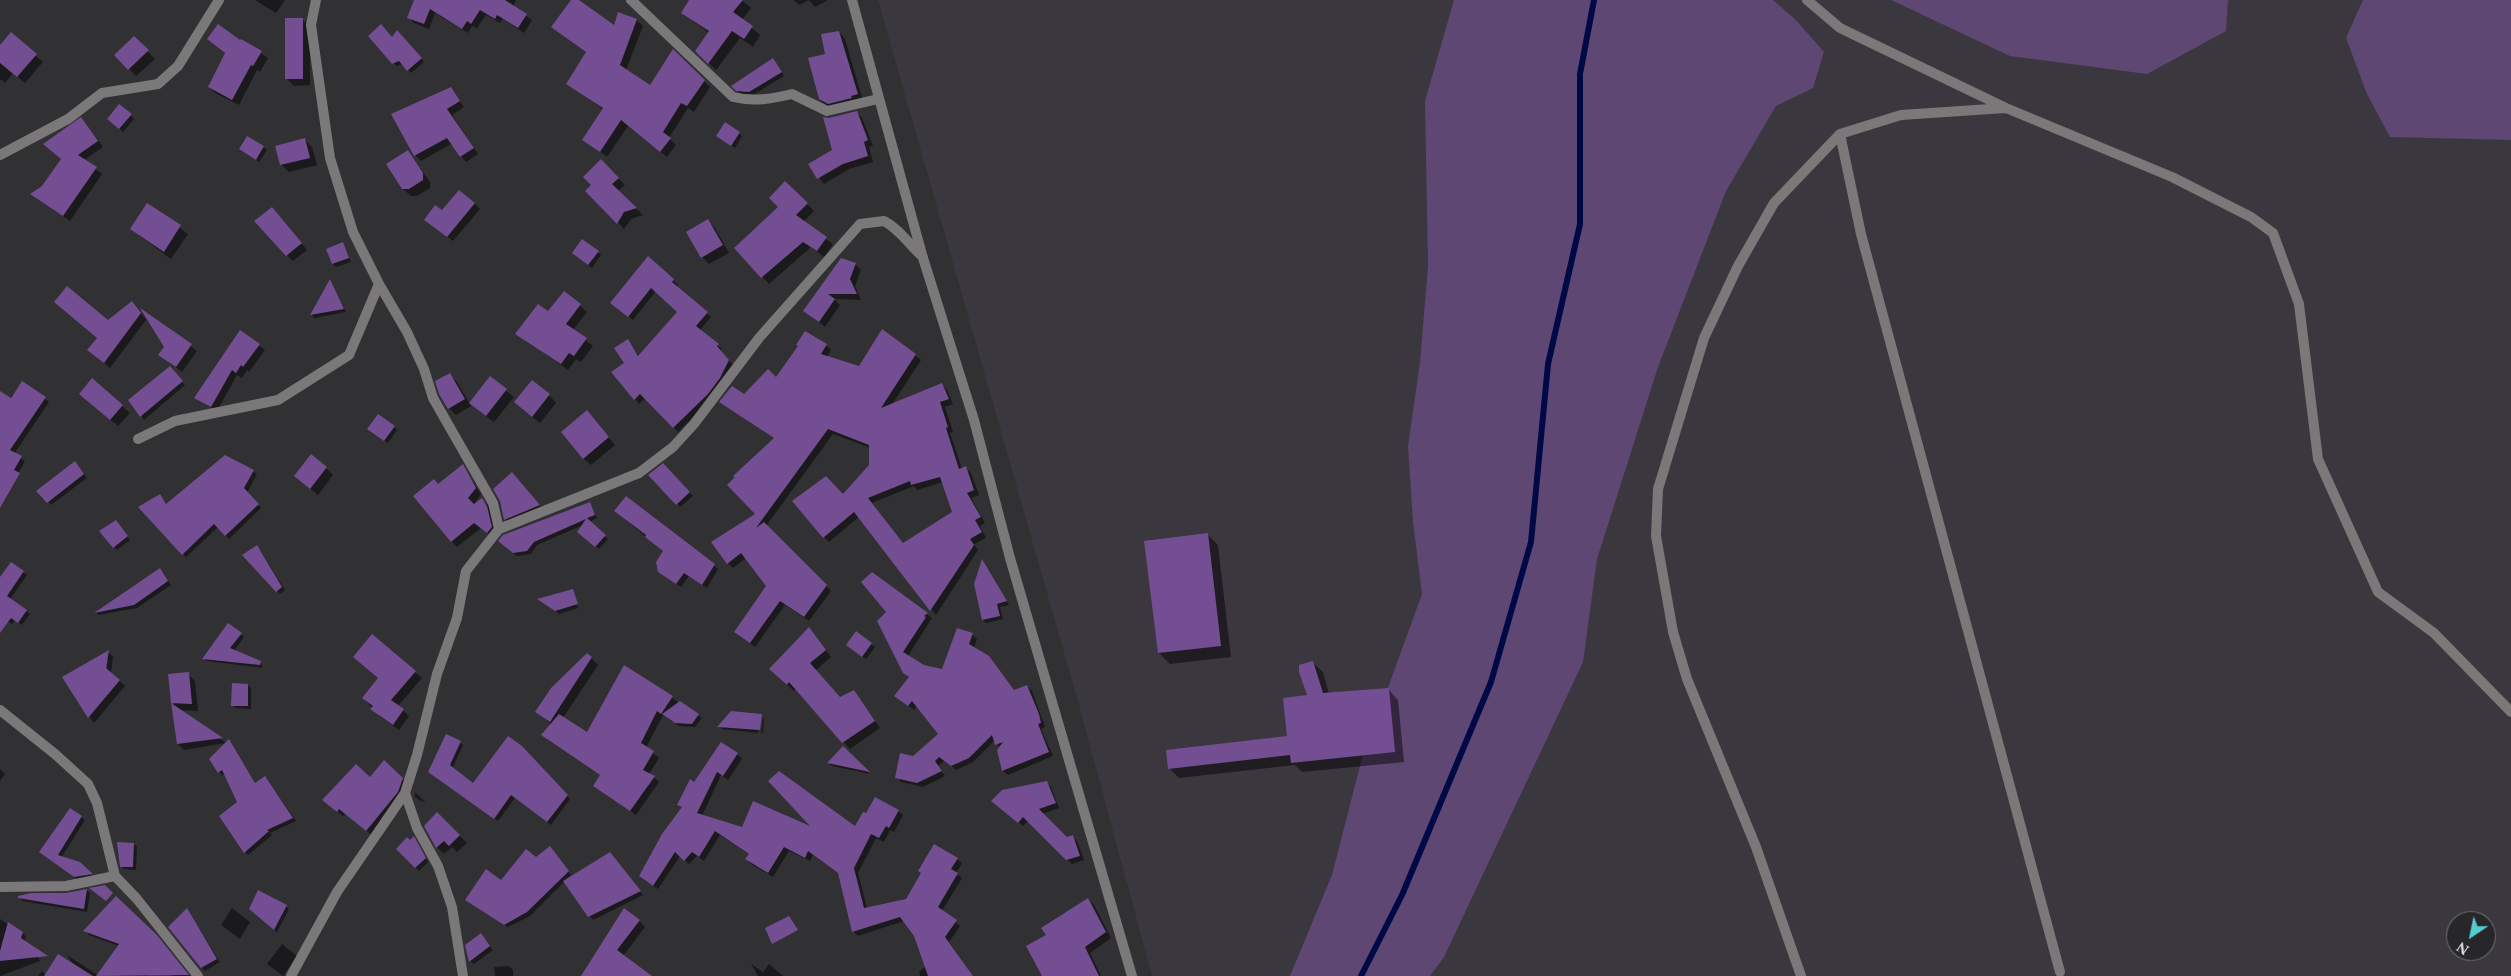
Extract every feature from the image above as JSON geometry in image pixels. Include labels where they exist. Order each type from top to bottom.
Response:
[{"type":"street","points":[[0,155],[68,119],[102,92],[158,84],[178,66],[219,0]]},
{"type":"street","points":[[316,0],[311,25],[330,158],[354,232],[379,284],[407,332],[424,369],[433,398],[494,503],[499,529]]},
{"type":"street","points":[[631,0],[733,97],[750,101],[770,100],[792,94],[827,111],[878,99]]},
{"type":"street","points":[[852,0],[923,258],[974,420],[1010,558],[1132,976]]},
{"type":"street","points":[[1807,0],[1840,28],[2006,108],[2172,177],[2251,217],[2273,233],[2299,304],[2318,458],[2378,592],[2434,632],[2511,712]]},
{"type":"street","points":[[1801,976],[1756,847],[1687,679],[1673,632],[1656,536],[1658,489],[1704,338],[1738,266],[1774,203],[1840,134],[1901,115],[2006,108]]},
{"type":"street","points":[[1840,134],[1850,172],[1861,234],[2060,972]]},
{"type":"street","points":[[290,976],[337,892],[405,793],[418,755],[437,674],[456,618],[466,571],[499,529],[639,473],[673,447],[694,424],[759,338],[860,224],[884,221],[903,235],[912,248],[923,258]]},
{"type":"street","points":[[138,438],[175,422],[278,400],[348,355],[379,284]]},
{"type":"street","points":[[0,710],[56,754],[88,784],[97,804],[115,876],[198,976]]},
{"type":"street","points":[[405,793],[417,828],[438,866],[452,907],[463,976]]},
{"type":"street","points":[[0,887],[66,886],[115,876]]},
{"type":"shaded area","points":[[878,0],[2511,0],[2511,976],[1152,976],[1079,705]]},
{"type":"shaded area","points":[[1454,0],[1773,0],[1796,20],[1824,52],[1813,88],[1776,106],[1726,191],[1658,367],[1597,559],[1583,662],[1444,957],[1430,976],[1290,976],[1332,875],[1361,762],[1422,594],[1413,522],[1408,446],[1420,362],[1428,266],[1425,101]]},
{"type":"shaded area","points":[[1891,0],[2228,0],[2226,31],[2147,74],[2010,56]]},
{"type":"shaded area","points":[[2363,0],[2511,0],[2511,140],[2390,137],[2367,94],[2346,38]]},
{"type":"building","points":[[414,0],[505,0],[527,14],[518,28],[497,15],[495,19],[480,10],[471,24],[467,21],[462,29],[430,9],[424,24],[407,18]]},
{"type":"building","points":[[571,0],[579,0],[614,25],[618,12],[637,19],[620,65],[650,85],[673,49],[705,80],[687,106],[681,103],[663,132],[671,138],[660,152],[621,120],[600,152],[582,140],[603,108],[566,84],[586,52],[551,27]]},
{"type":"building","points":[[689,0],[743,0],[733,12],[753,26],[744,39],[732,31],[708,64],[695,51],[709,31],[681,13]]},
{"type":"building","points":[[285,18],[303,18],[303,79],[285,79]]},
{"type":"building","points":[[218,24],[240,40],[262,51],[253,66],[251,65],[232,100],[208,87],[225,53],[207,39]]},
{"type":"building","points":[[381,24],[392,37],[397,30],[422,58],[407,71],[399,61],[392,64],[368,36]]},
{"type":"building","points":[[839,31],[858,94],[851,96],[852,98],[828,104],[819,99],[808,58],[825,54],[821,34]]},
{"type":"building","points":[[11,32],[37,54],[17,77],[0,63],[0,45]]},
{"type":"building","points":[[134,36],[149,50],[128,70],[114,55]]},
{"type":"building","points":[[773,58],[782,72],[749,92],[736,91],[731,86]]},
{"type":"building","points":[[451,87],[460,101],[447,109],[474,148],[460,157],[447,138],[414,156],[391,114]]},
{"type":"building","points":[[119,104],[132,114],[119,129],[107,119]]},
{"type":"building","points":[[857,111],[868,140],[864,142],[868,156],[843,164],[817,179],[808,164],[832,150],[823,117],[829,118]]},
{"type":"building","points":[[81,117],[98,141],[78,155],[97,167],[63,216],[30,194],[42,186],[61,159],[43,144]]},
{"type":"building","points":[[725,122],[740,132],[731,146],[716,136]]},
{"type":"building","points":[[247,136],[264,146],[256,160],[239,149]]},
{"type":"building","points":[[305,138],[310,158],[280,165],[275,146]]},
{"type":"building","points":[[408,150],[423,173],[423,180],[409,189],[402,189],[386,164]]},
{"type":"building","points":[[601,159],[619,178],[612,184],[637,208],[624,212],[617,224],[585,191],[591,185],[583,177]]},
{"type":"building","points":[[785,181],[808,203],[796,215],[827,237],[817,251],[803,242],[761,278],[734,248],[778,207],[769,198]]},
{"type":"building","points":[[459,190],[475,203],[447,237],[424,220],[435,205],[442,210]]},
{"type":"building","points":[[147,203],[181,225],[164,252],[130,229]]},
{"type":"building","points":[[272,207],[302,243],[286,256],[254,221]]},
{"type":"building","points":[[708,219],[723,245],[701,258],[686,232]]},
{"type":"building","points":[[582,239],[599,251],[588,265],[572,253]]},
{"type":"building","points":[[343,242],[349,258],[332,264],[326,249]]},
{"type":"building","points":[[648,256],[674,279],[672,282],[708,312],[696,326],[719,344],[717,346],[729,360],[720,378],[708,394],[673,428],[640,394],[634,400],[611,372],[624,363],[614,348],[628,339],[638,356],[677,312],[651,288],[628,317],[610,303]]},
{"type":"building","points":[[841,258],[856,263],[850,279],[857,294],[828,294],[835,299],[819,322],[803,311]]},
{"type":"building","points":[[330,279],[344,309],[310,315]]},
{"type":"building","points":[[67,286],[108,320],[132,301],[141,313],[104,363],[87,350],[97,338],[54,302]]},
{"type":"building","points":[[564,291],[581,304],[566,324],[587,338],[574,356],[569,353],[561,364],[515,334],[538,304],[548,311]]},
{"type":"building","points":[[140,308],[192,344],[176,367],[158,355],[164,347]]},
{"type":"building","points":[[882,329],[916,354],[881,408],[942,383],[949,399],[940,402],[948,427],[946,428],[959,469],[966,466],[974,490],[967,493],[981,517],[975,520],[982,532],[970,539],[974,545],[930,611],[854,512],[823,538],[792,501],[826,476],[843,494],[869,465],[869,445],[828,429],[756,528],[764,522],[827,585],[804,617],[780,601],[750,643],[734,632],[766,586],[741,553],[727,564],[711,542],[755,514],[727,485],[735,477],[733,476],[774,438],[719,402],[732,386],[744,394],[768,369],[776,377],[798,346],[796,345],[805,331],[827,344],[821,354],[859,366]],"holes":[[[940,477],[952,512],[903,543],[868,498],[910,481],[911,485]]]},
{"type":"building","points":[[240,330],[260,344],[243,367],[241,365],[236,373],[232,370],[211,407],[194,398]]},
{"type":"building","points":[[170,366],[183,381],[140,417],[128,400]]},
{"type":"building","points":[[450,373],[465,399],[448,409],[439,394],[435,381]]},
{"type":"building","points":[[490,376],[507,389],[486,416],[469,403]]},
{"type":"building","points":[[92,378],[123,405],[110,420],[79,394]]},
{"type":"building","points":[[532,380],[550,394],[532,417],[514,402]]},
{"type":"building","points":[[22,381],[46,397],[10,450],[22,456],[14,470],[20,473],[0,508],[0,391],[11,398]]},
{"type":"building","points":[[587,410],[609,437],[583,459],[561,432]]},
{"type":"building","points":[[378,414],[395,426],[384,441],[367,429]]},
{"type":"building","points":[[311,454],[327,467],[310,489],[294,476]]},
{"type":"building","points":[[225,455],[254,470],[244,488],[259,504],[225,536],[214,524],[182,555],[138,507],[160,494],[166,504]]},
{"type":"building","points":[[75,461],[84,474],[47,503],[36,491]]},
{"type":"building","points":[[663,463],[690,492],[676,505],[648,475]]},
{"type":"building","points":[[463,464],[476,488],[468,498],[474,504],[482,498],[487,506],[492,527],[487,533],[474,523],[451,542],[413,496],[434,479],[438,484]]},
{"type":"building","points":[[512,472],[540,505],[504,520],[500,501],[493,489]]},
{"type":"building","points":[[626,496],[715,564],[702,585],[684,573],[676,584],[658,572],[656,562],[663,551],[645,537],[646,535],[614,511]]},
{"type":"building","points":[[590,502],[595,515],[587,518],[606,535],[595,547],[577,532],[586,519],[534,542],[527,551],[513,553],[498,541],[503,535]]},
{"type":"building","points":[[116,520],[128,536],[113,548],[99,531]]},
{"type":"building","points":[[1208,533],[1221,646],[1158,653],[1144,541]]},
{"type":"building","points":[[257,545],[282,587],[276,592],[242,555]]},
{"type":"building","points":[[982,559],[1007,601],[997,604],[1000,616],[982,620],[974,584]]},
{"type":"building","points":[[11,562],[24,571],[7,596],[27,610],[18,623],[11,618],[0,633],[0,577]]},
{"type":"building","points":[[160,568],[168,581],[134,605],[94,613]]},
{"type":"building","points":[[872,572],[928,613],[924,616],[926,617],[903,652],[924,665],[942,669],[957,628],[973,633],[969,644],[989,656],[1014,690],[1027,685],[1039,714],[1041,723],[1038,724],[1049,752],[1002,771],[997,750],[1003,742],[995,745],[992,735],[969,758],[951,766],[939,757],[935,761],[942,771],[917,783],[895,778],[900,753],[913,756],[938,734],[912,701],[908,706],[894,696],[909,677],[903,673],[877,621],[886,612],[861,582]]},
{"type":"building","points":[[573,589],[578,604],[555,611],[537,599]]},
{"type":"building","points":[[228,623],[242,633],[230,648],[261,661],[260,665],[202,659]]},
{"type":"building","points":[[809,627],[826,650],[810,663],[840,697],[854,690],[875,721],[842,743],[789,682],[787,685],[769,669]]},
{"type":"building","points":[[856,631],[872,643],[862,657],[846,645]]},
{"type":"building","points":[[372,634],[416,671],[391,700],[404,709],[393,725],[370,709],[373,706],[362,698],[378,678],[353,657]]},
{"type":"building","points":[[109,650],[106,668],[120,680],[88,718],[62,677]]},
{"type":"building","points":[[587,653],[592,657],[550,722],[535,712],[551,688]]},
{"type":"building","points":[[1313,661],[1323,693],[1389,688],[1395,752],[1291,763],[1290,755],[1168,769],[1166,750],[1287,736],[1283,698],[1307,695],[1299,672],[1299,665]]},
{"type":"building","points":[[624,665],[673,696],[661,714],[657,711],[641,743],[654,751],[643,770],[655,776],[630,811],[593,786],[600,775],[541,735],[559,714],[587,732]]},
{"type":"building","points":[[189,672],[192,704],[171,703],[168,674]]},
{"type":"building","points":[[232,683],[248,684],[248,706],[231,706]]},
{"type":"building","points":[[680,701],[699,714],[692,724],[675,723],[662,714]]},
{"type":"building","points":[[171,703],[223,738],[177,744]]},
{"type":"building","points":[[731,711],[762,714],[760,730],[717,727]]},
{"type":"building","points":[[446,734],[461,741],[450,765],[473,783],[508,736],[522,746],[568,795],[547,822],[511,795],[494,819],[428,772]]},
{"type":"building","points":[[229,739],[255,783],[265,776],[293,818],[267,830],[269,831],[244,853],[219,816],[237,802],[222,770],[218,773],[209,759]]},
{"type":"building","points":[[721,742],[738,753],[723,776],[717,772],[697,813],[742,827],[753,801],[810,826],[768,781],[779,771],[855,826],[863,812],[866,813],[875,797],[899,810],[889,828],[886,826],[879,838],[871,834],[854,868],[864,908],[906,899],[921,873],[918,871],[934,844],[958,858],[951,869],[958,873],[938,907],[957,920],[945,937],[973,976],[928,976],[914,936],[900,917],[852,932],[838,873],[808,851],[805,858],[784,847],[768,873],[745,859],[749,854],[715,831],[699,857],[692,852],[684,861],[675,852],[653,886],[639,876],[662,834],[682,807],[677,805],[690,779],[694,782]]},
{"type":"building","points":[[843,746],[870,772],[827,763]]},
{"type":"building","points":[[384,760],[403,778],[398,792],[366,831],[339,809],[337,812],[322,800],[356,764],[370,777]]},
{"type":"building","points":[[1047,781],[1056,803],[1039,809],[1067,837],[1073,835],[1080,856],[1066,860],[1023,817],[1018,823],[991,801],[1002,790]]},
{"type":"building","points":[[70,808],[82,816],[58,855],[80,862],[93,874],[74,877],[39,852]]},
{"type":"building","points":[[437,812],[460,835],[449,846],[444,841],[436,848],[424,826]]},
{"type":"building","points":[[414,836],[426,858],[415,868],[396,849],[407,837],[410,840]]},
{"type":"building","points":[[117,842],[134,843],[133,867],[120,867]]},
{"type":"building","points":[[550,846],[569,871],[527,912],[504,925],[465,900],[486,869],[501,880],[526,849],[536,857]]},
{"type":"building","points":[[610,852],[641,891],[588,917],[563,881]]},
{"type":"building","points":[[105,885],[113,893],[106,901],[89,888]]},
{"type":"building","points":[[87,889],[84,909],[18,898],[18,896],[31,893],[66,893]]},
{"type":"building","points":[[258,890],[287,905],[274,930],[249,909]]},
{"type":"building","points":[[116,896],[157,935],[189,975],[96,976],[119,944],[83,931]]},
{"type":"building","points":[[1088,898],[1106,932],[1085,947],[1099,976],[1042,976],[1026,946],[1046,935],[1041,928]]},
{"type":"building","points":[[187,908],[217,959],[201,968],[168,927]]},
{"type":"building","points":[[624,908],[640,920],[617,950],[652,976],[581,976]]},
{"type":"building","points":[[789,916],[798,930],[772,944],[765,928]]},
{"type":"building","points":[[8,922],[23,932],[21,938],[48,956],[0,961],[0,951]]},
{"type":"building","points":[[481,933],[490,946],[469,962],[465,945]]},
{"type":"building","points":[[58,954],[93,976],[44,976]]},
{"type":"waterway","points":[[1361,976],[1402,895],[1491,682],[1531,542],[1548,364],[1580,224],[1580,74],[1594,0]]}]
